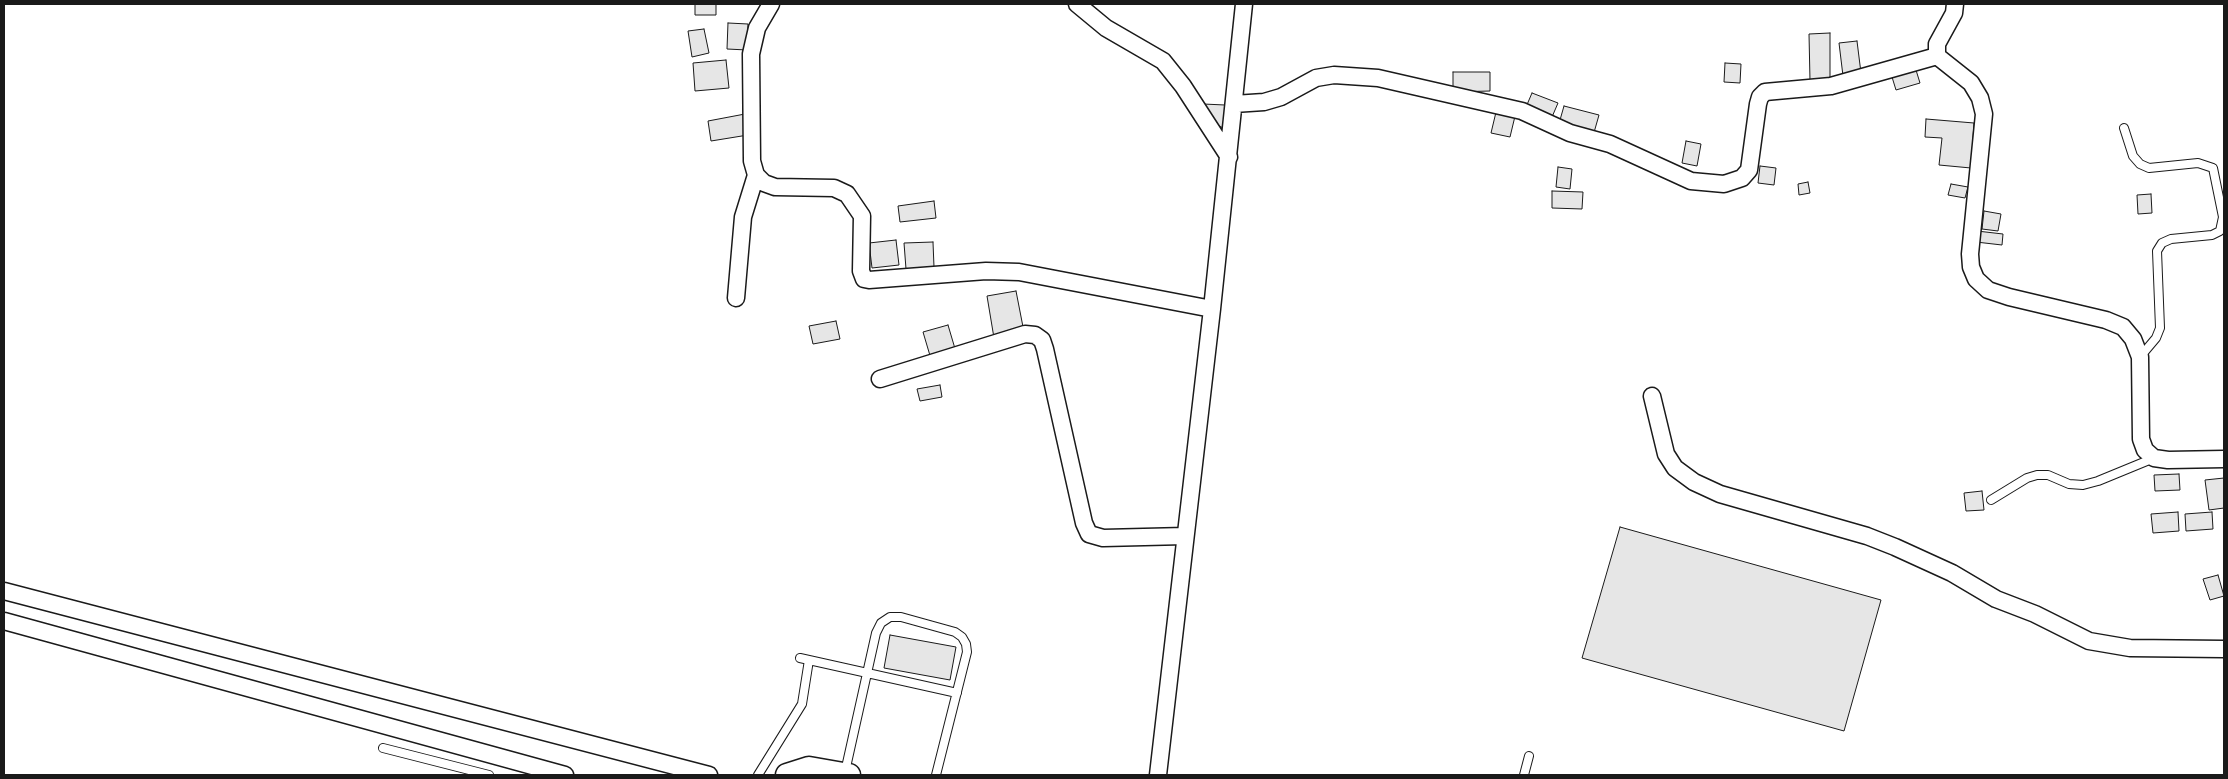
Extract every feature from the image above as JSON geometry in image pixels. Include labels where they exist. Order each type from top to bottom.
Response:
[{"type":"street","points":[[736,298],[743,217],[756,176],[752,161],[751,54],[757,28],[771,4]]},
{"type":"street","points":[[1077,4],[1106,28],[1163,61],[1183,86],[1228,157]]},
{"type":"street","points":[[1158,775],[1212,309],[1244,4]]},
{"type":"street","points":[[1937,56],[1937,44],[1954,14],[1955,4]]},
{"type":"street","points":[[1234,104],[1264,102],[1281,96],[1316,78],[1334,75],[1378,78],[1522,111],[1570,133],[1610,144],[1691,181],[1724,184],[1742,178],[1748,170],[1758,104],[1760,97],[1765,92],[1831,86],[1937,56]]},
{"type":"street","points":[[1937,56],[1971,83],[1980,98],[1984,114],[1970,254],[1971,267],[1976,279],[1988,290],[2009,297],[2106,320],[2122,327],[2133,339],[2140,357],[2141,439],[2145,450],[2154,458],[2168,460],[2224,459]]},
{"type":"street","points":[[756,176],[775,188],[834,188],[847,194],[862,216],[861,271],[864,279],[986,271],[1019,272],[1212,309]]},
{"type":"street","points":[[880,379],[1025,334],[1034,335],[1042,340],[1045,349],[1084,523],[1089,534],[1103,538],[1185,536]]},
{"type":"street","points":[[1652,396],[1666,454],[1675,468],[1694,482],[1720,494],[1867,536],[1895,547],[1952,573],[1996,599],[2035,614],[2089,641],[2130,648],[2224,649]]},
{"type":"street","points":[[4,591],[708,775]]},
{"type":"street","points":[[4,620],[565,775]]},
{"type":"street","points":[[787,775],[809,768],[847,775]]},
{"type":"lane","points":[[2124,128],[2133,156],[2140,164],[2149,168],[2198,163],[2207,164],[2213,168],[2223,216],[2220,232],[2212,236],[2171,239],[2162,243],[2157,251],[2160,328],[2150,346],[2140,357]]},
{"type":"lane","points":[[1991,500],[2027,478],[2037,475],[2048,475],[2069,484],[2083,485],[2098,481],[2154,458]]},
{"type":"lane","points":[[847,775],[866,672],[881,623],[890,617],[955,632],[962,636],[967,652],[936,775]]},
{"type":"lane","points":[[800,658],[957,693]]},
{"type":"lane","points":[[758,775],[802,704],[809,660]]},
{"type":"lane","points":[[384,748],[489,775]]},
{"type":"lane","points":[[1524,775],[1529,756]]},
{"type":"building","points":[[695,4],[716,4],[716,15],[695,15]]},
{"type":"building","points":[[728,23],[748,24],[747,50],[727,49]]},
{"type":"building","points":[[704,29],[709,53],[692,57],[688,31]]},
{"type":"building","points":[[1830,33],[1830,80],[1810,81],[1809,34]]},
{"type":"building","points":[[1857,41],[1861,73],[1843,76],[1839,43]]},
{"type":"building","points":[[726,60],[729,88],[695,91],[693,63]]},
{"type":"building","points":[[1725,63],[1741,64],[1740,83],[1724,82]]},
{"type":"building","points":[[1916,70],[1920,83],[1896,90],[1892,77]]},
{"type":"building","points":[[1453,72],[1490,72],[1490,91],[1453,92]]},
{"type":"building","points":[[1532,93],[1558,103],[1552,117],[1526,107]]},
{"type":"building","points":[[1203,104],[1225,105],[1224,128],[1210,123]]},
{"type":"building","points":[[1564,106],[1599,115],[1593,136],[1558,127]]},
{"type":"building","points":[[1497,108],[1516,112],[1510,137],[1491,133]]},
{"type":"building","points":[[745,114],[748,135],[711,141],[708,121]]},
{"type":"building","points":[[1926,119],[1974,123],[1971,168],[1939,165],[1942,138],[1925,137]]},
{"type":"building","points":[[1686,141],[1701,144],[1697,166],[1682,163]]},
{"type":"building","points":[[1760,166],[1776,168],[1774,185],[1758,183]]},
{"type":"building","points":[[1558,167],[1572,169],[1570,189],[1556,187]]},
{"type":"building","points":[[1808,182],[1810,193],[1799,195],[1798,184]]},
{"type":"building","points":[[1951,184],[1968,187],[1965,198],[1948,195]]},
{"type":"building","points":[[1552,191],[1583,192],[1582,209],[1552,208]]},
{"type":"building","points":[[2151,194],[2152,213],[2138,214],[2137,195]]},
{"type":"building","points":[[934,201],[936,218],[900,222],[898,206]]},
{"type":"building","points":[[1984,211],[2001,214],[1998,231],[1982,229]]},
{"type":"building","points":[[1977,231],[2003,234],[2002,245],[1976,242]]},
{"type":"building","points":[[896,240],[899,265],[872,268],[869,243]]},
{"type":"building","points":[[933,242],[934,267],[906,269],[904,243]]},
{"type":"building","points":[[1016,291],[1024,332],[994,338],[987,296]]},
{"type":"building","points":[[836,321],[840,339],[813,344],[809,326]]},
{"type":"building","points":[[948,325],[956,352],[931,359],[923,332]]},
{"type":"building","points":[[940,385],[942,397],[920,401],[917,389]]},
{"type":"building","points":[[2179,474],[2180,490],[2155,491],[2154,475]]},
{"type":"building","points":[[2224,478],[2224,508],[2209,510],[2205,480]]},
{"type":"building","points":[[1982,491],[1984,510],[1966,511],[1964,493]]},
{"type":"building","points":[[2178,512],[2179,531],[2153,533],[2151,514]]},
{"type":"building","points":[[2212,512],[2213,529],[2186,531],[2185,514]]},
{"type":"building","points":[[1620,527],[1881,600],[1844,731],[1582,658]]},
{"type":"building","points":[[2218,575],[2224,596],[2210,600],[2203,579]]},
{"type":"building","points":[[890,635],[956,647],[950,680],[884,668]]}]
